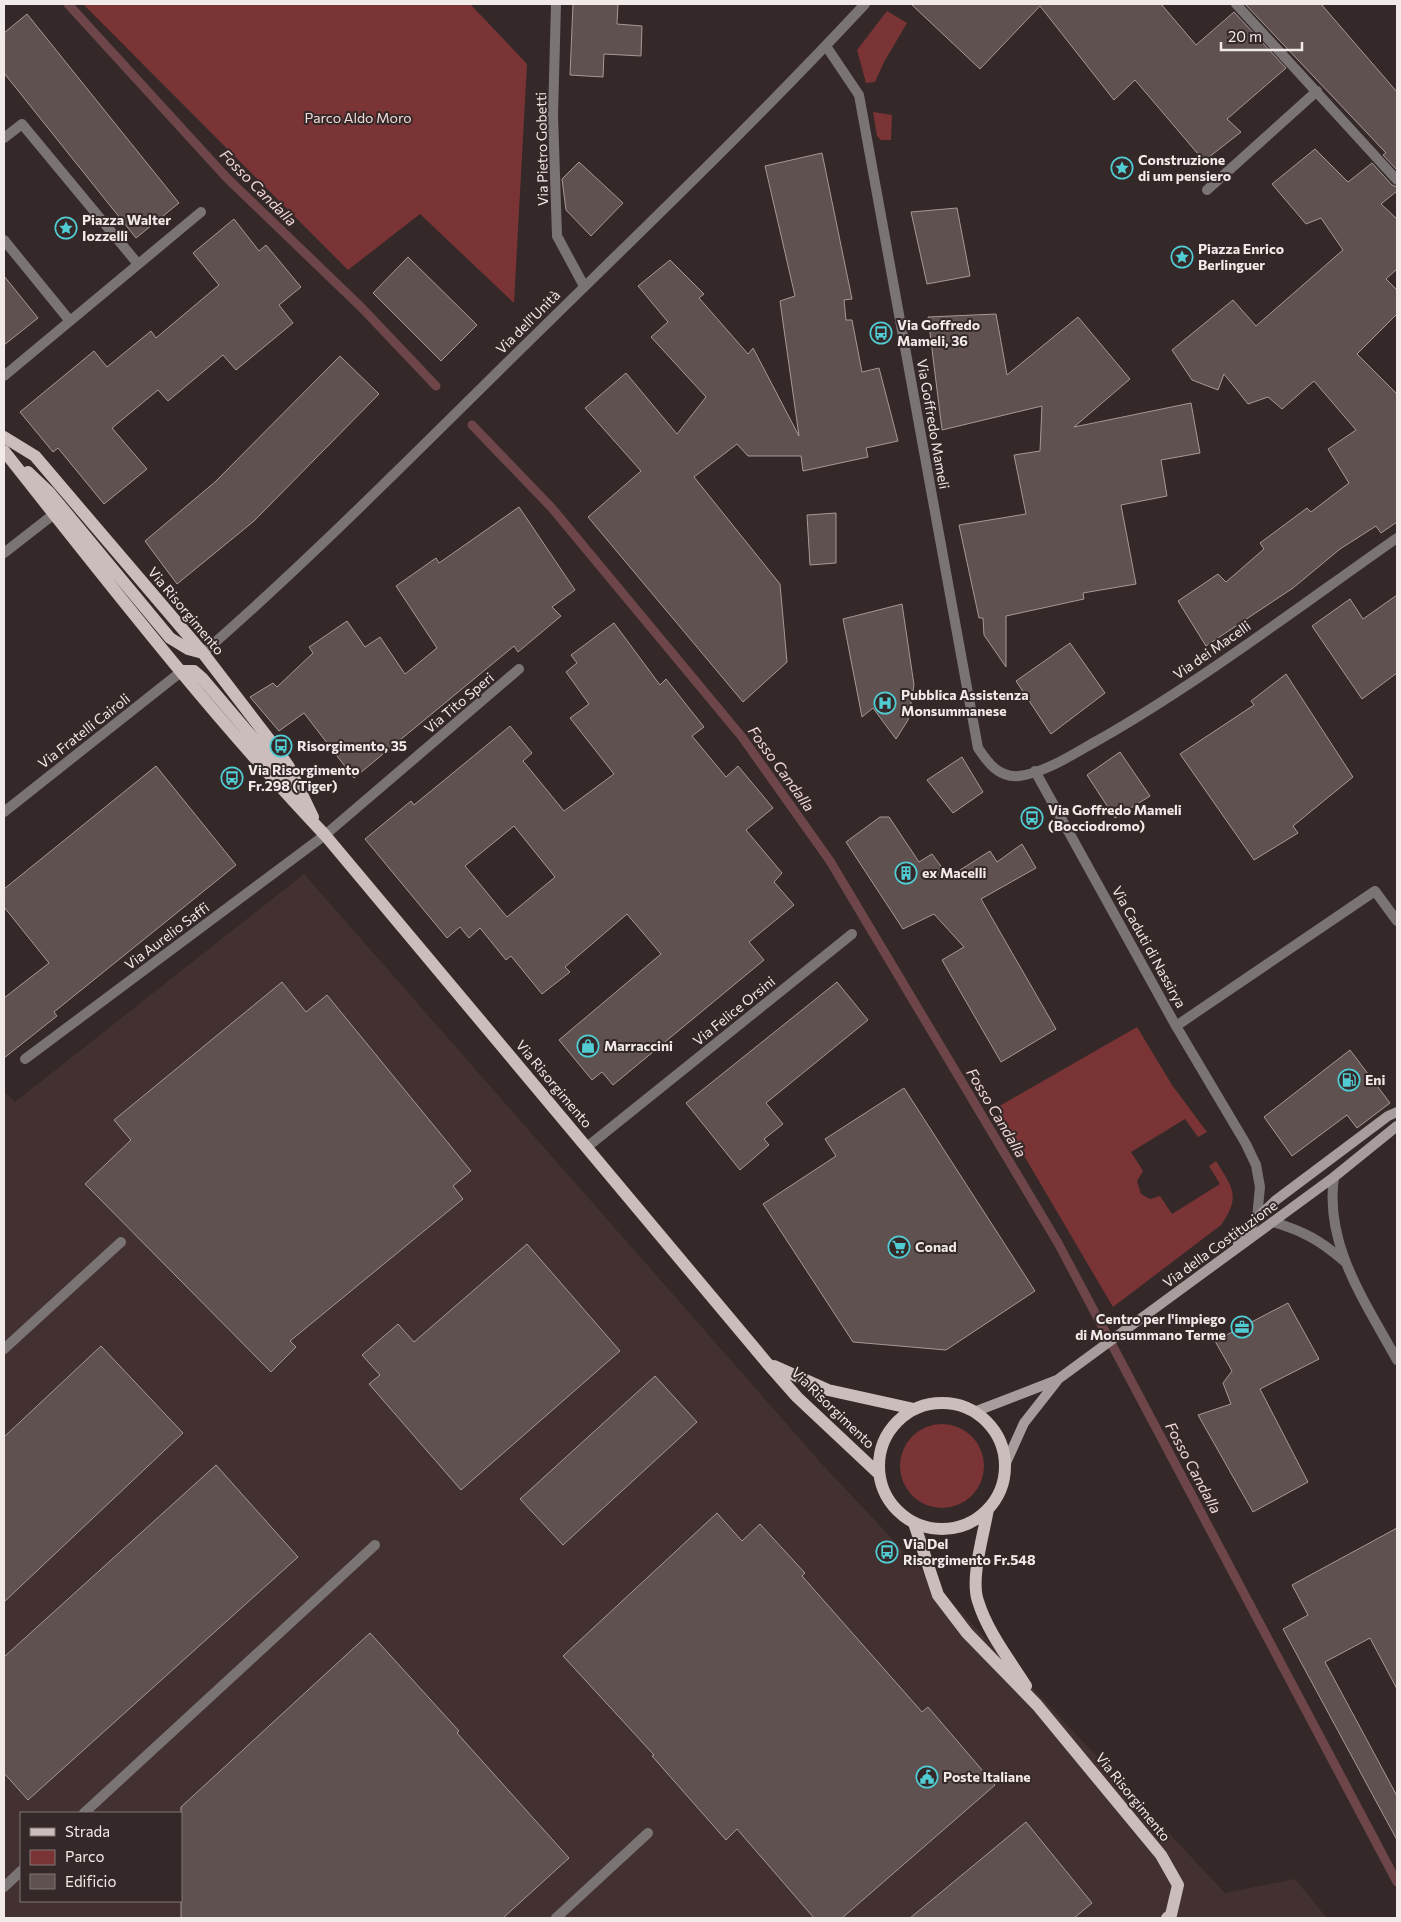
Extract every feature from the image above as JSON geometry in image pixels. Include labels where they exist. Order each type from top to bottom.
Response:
[{"type":"main road","name":"Via Risorgimento","points":[[4,437],[35,456],[203,653],[286,762],[321,830]]},
{"type":"main road","name":"Via Risorgimento","points":[[4,451],[182,672],[291,800],[321,830],[767,1363],[797,1397],[879,1474]]},
{"type":"main road","points":[[4,451],[49,492],[170,638],[188,649],[203,653]]},
{"type":"main road","points":[[182,672],[194,671],[202,678],[303,797]]},
{"type":"main road","name":"Via Risorgimento","points":[[767,1363],[828,1390],[914,1409],[944,1403],[960,1405],[974,1412],[990,1425],[998,1438],[1005,1465],[1003,1481],[998,1496],[988,1509],[972,1522],[953,1528],[933,1529],[914,1523],[890,1503],[883,1489],[879,1474],[879,1458],[883,1443],[890,1430],[914,1409]]},
{"type":"main road","name":"Via Risorgimento","points":[[988,1509],[976,1580],[977,1600],[993,1633],[1037,1705]]},
{"type":"main road","name":"Via Risorgimento","points":[[914,1523],[938,1595],[967,1633],[1037,1705],[1161,1855],[1178,1885],[1171,1915],[1167,1918]]},
{"type":"street","name":"Via Pietro Gobetti","points":[[556,4],[553,115],[558,236],[584,286]]},
{"type":"street","name":"Via dell'Unità","points":[[203,653],[275,590],[826,46],[865,4]]},
{"type":"street","points":[[1236,4],[1397,180]]},
{"type":"street","name":"Via Goffredo Mameli","points":[[826,46],[860,95],[978,748],[989,764],[1005,775],[1020,776],[1035,771]]},
{"type":"street","points":[[1207,190],[1316,91]]},
{"type":"street","points":[[4,138],[22,124],[138,264]]},
{"type":"street","points":[[4,376],[201,212]]},
{"type":"street","points":[[4,240],[70,321]]},
{"type":"street","points":[[4,553],[54,514]]},
{"type":"street","name":"Via dei Macelli","points":[[1035,771],[1065,759],[1147,712],[1397,538]]},
{"type":"street","name":"Via Tito Speri","points":[[321,830],[519,670]]},
{"type":"street","name":"Via Fratelli Cairoli","points":[[4,812],[182,672]]},
{"type":"street","name":"Via Caduti di Nassirya","points":[[1035,771],[1176,1026],[1375,891],[1397,921]]},
{"type":"street","name":"Via Aurelio Saffi","points":[[25,1058],[321,830]]},
{"type":"street","name":"Via Felice Orsini","points":[[587,1147],[852,934]]},
{"type":"street","points":[[1176,1026],[1256,1165],[1260,1187],[1257,1218]]},
{"type":"street","points":[[1231,1253],[1257,1218],[1276,1200],[1388,1116],[1397,1112]]},
{"type":"street","name":"Via della Costituzione","points":[[974,1412],[1057,1380],[1334,1177],[1397,1126]]},
{"type":"street","points":[[1334,1177],[1332,1196],[1335,1225],[1344,1262],[1397,1360]]},
{"type":"street","points":[[1273,1222],[1298,1230],[1322,1242],[1344,1262]]},
{"type":"street","points":[[4,1349],[121,1242]]},
{"type":"street","name":"Via della Costituzione","points":[[1005,1465],[1024,1423],[1057,1380]]},
{"type":"street","points":[[85,1812],[375,1545]]},
{"type":"street","points":[[556,1918],[648,1833]]},
{"type":"street","points":[[4,1887],[20,1872]]},
{"type":"shaded area","points":[[304,874],[821,1463],[1225,1893],[1295,1879],[1327,1918],[4,1918],[4,1091],[15,1102]]},
{"type":"green space","name":"Parco Aldo Moro","points":[[83,4],[470,4],[527,64],[514,303],[420,214],[348,270]]},
{"type":"green space","points":[[887,11],[907,23],[884,62],[875,82],[866,83],[857,50]]},
{"type":"green space","points":[[873,112],[892,115],[891,140],[881,140],[877,136]]},
{"type":"green space","points":[[1137,1027],[1172,1085],[1207,1132],[1198,1137],[1185,1119],[1131,1152],[1143,1171],[1137,1181],[1141,1194],[1150,1199],[1160,1196],[1172,1214],[1220,1184],[1209,1166],[1216,1161],[1227,1179],[1233,1199],[1231,1207],[1221,1225],[1113,1307],[996,1108]]},
{"type":"green space","points":[[942,1424],[958,1427],[977,1443],[981,1450],[984,1466],[981,1482],[965,1501],[958,1505],[942,1508],[926,1505],[907,1489],[903,1482],[900,1466],[903,1450],[919,1431],[926,1427]]},
{"type":"building","points":[[573,4],[618,4],[617,24],[642,26],[641,56],[604,54],[603,77],[570,75]]},
{"type":"building","points":[[911,4],[1161,4],[1196,45],[1234,12],[1286,68],[1227,119],[1241,132],[1204,161],[1135,80],[1114,100],[1040,6],[980,69]]},
{"type":"building","points":[[1245,4],[1321,4],[1397,92],[1397,170],[1383,155],[1386,153]]},
{"type":"building","points":[[27,14],[179,203],[136,238],[4,73],[4,33]]},
{"type":"building","points":[[1315,149],[1348,182],[1372,163],[1392,185],[1397,187],[1397,191],[1381,204],[1397,219],[1397,269],[1386,279],[1397,290],[1397,314],[1357,354],[1397,394],[1397,522],[1381,533],[1376,526],[1340,549],[1293,588],[1206,646],[1178,601],[1218,574],[1226,582],[1264,549],[1260,543],[1307,508],[1311,512],[1349,483],[1328,449],[1356,430],[1314,381],[1282,409],[1268,397],[1248,404],[1224,374],[1218,390],[1192,380],[1172,350],[1233,300],[1256,326],[1343,250],[1321,218],[1306,224],[1272,184]]},
{"type":"building","points":[[822,153],[852,299],[844,300],[846,320],[852,320],[862,372],[879,368],[898,441],[866,448],[868,457],[803,471],[801,456],[748,456],[737,444],[694,477],[780,584],[787,662],[743,702],[588,517],[641,471],[585,408],[626,373],[677,434],[706,397],[651,337],[668,322],[638,286],[670,260],[704,294],[699,298],[748,354],[753,348],[799,436],[780,301],[795,296],[765,166]]},
{"type":"building","points":[[579,162],[623,203],[591,236],[566,210],[562,179]]},
{"type":"building","points":[[957,208],[970,276],[927,284],[911,212]]},
{"type":"building","points":[[234,219],[259,251],[266,245],[301,287],[279,305],[293,323],[236,370],[223,355],[168,401],[158,390],[112,428],[147,469],[104,504],[58,448],[53,452],[20,412],[94,351],[107,367],[151,331],[156,338],[219,285],[193,253]]},
{"type":"building","points":[[408,257],[477,325],[441,361],[373,293]]},
{"type":"building","points":[[4,276],[38,318],[4,345]]},
{"type":"building","points":[[996,314],[1007,375],[1078,317],[1130,379],[1074,427],[1191,403],[1200,453],[1161,460],[1167,496],[1121,505],[1136,584],[1083,593],[1084,599],[1006,616],[1006,667],[984,635],[983,618],[979,618],[959,525],[1026,514],[1014,455],[1040,451],[1042,406],[942,430],[928,317]]},
{"type":"building","points":[[340,356],[379,394],[254,521],[177,584],[145,541],[215,482]]},
{"type":"building","points":[[519,507],[575,590],[552,607],[561,616],[518,652],[514,646],[354,778],[304,713],[279,731],[250,697],[273,683],[277,687],[313,653],[309,647],[347,621],[365,647],[380,637],[405,674],[437,648],[396,586],[436,558],[439,563]]},
{"type":"building","points":[[836,513],[836,563],[810,565],[807,515]]},
{"type":"building","points":[[1397,595],[1397,673],[1362,699],[1312,626],[1350,599],[1363,619]]},
{"type":"building","name":"Pubblica Assistenza Monsummanese","points":[[902,604],[914,685],[908,720],[896,739],[873,708],[862,717],[843,619]]},
{"type":"building","points":[[614,623],[660,685],[666,679],[704,727],[692,736],[726,777],[738,766],[773,808],[746,830],[782,873],[774,882],[794,905],[749,942],[764,960],[613,1085],[602,1072],[592,1080],[559,1040],[661,954],[627,914],[565,967],[570,972],[542,994],[511,956],[506,960],[480,928],[469,938],[460,927],[447,938],[365,839],[411,801],[414,805],[510,726],[532,753],[523,761],[564,811],[614,774],[570,718],[589,704],[566,672],[577,663],[571,655]],"holes":[[[514,826],[555,877],[507,917],[465,866]]]},
{"type":"building","points":[[1070,643],[1105,693],[1051,734],[1016,681]]},
{"type":"building","points":[[1286,674],[1353,777],[1293,826],[1298,833],[1254,860],[1180,754],[1254,705],[1251,701]]},
{"type":"building","points":[[1120,752],[1150,796],[1115,818],[1087,775]]},
{"type":"building","points":[[962,757],[983,792],[953,813],[927,780]]},
{"type":"building","points":[[156,766],[236,865],[54,1012],[57,1016],[4,1058],[4,998],[49,963],[4,907],[4,889]]},
{"type":"building","points":[[880,817],[889,817],[919,862],[932,854],[949,877],[990,851],[997,862],[1022,844],[1036,868],[981,899],[1056,1029],[1001,1062],[942,960],[964,947],[934,914],[903,929],[846,842]]},
{"type":"building","points":[[282,982],[306,1012],[327,995],[471,1171],[453,1186],[463,1199],[290,1341],[296,1347],[271,1372],[85,1184],[131,1140],[114,1120]]},
{"type":"building","points":[[837,982],[868,1020],[766,1103],[783,1124],[764,1139],[769,1145],[740,1170],[686,1103]]},
{"type":"building","points":[[1350,1050],[1390,1103],[1357,1128],[1347,1115],[1292,1156],[1264,1117]]},
{"type":"building","name":"Conad","points":[[904,1088],[1035,1291],[946,1350],[853,1342],[763,1204],[836,1156],[825,1139]]},
{"type":"building","points":[[527,1244],[620,1351],[461,1490],[369,1384],[380,1375],[362,1355],[398,1324],[414,1342]]},
{"type":"building","points":[[1288,1303],[1319,1359],[1260,1389],[1308,1482],[1253,1512],[1198,1415],[1231,1404],[1223,1383],[1232,1371],[1215,1341]]},
{"type":"building","points":[[101,1346],[183,1433],[4,1602],[4,1437]]},
{"type":"building","points":[[655,1376],[697,1422],[563,1545],[520,1499]]},
{"type":"building","points":[[216,1465],[298,1557],[28,1800],[4,1773],[4,1657]]},
{"type":"building","points":[[717,1513],[742,1541],[760,1524],[805,1573],[802,1576],[922,1712],[928,1707],[995,1785],[842,1918],[814,1918],[737,1829],[726,1840],[652,1756],[654,1755],[563,1656]]},
{"type":"building","points":[[1397,1528],[1397,1689],[1370,1638],[1325,1662],[1397,1796],[1397,1840],[1283,1629],[1308,1615],[1292,1585]]},
{"type":"building","points":[[370,1633],[459,1731],[457,1733],[569,1858],[503,1918],[181,1918],[181,1807]]},
{"type":"building","points":[[1026,1822],[1092,1903],[1074,1918],[910,1918]]},
{"type":"waterway","name":"Fosso Candalla","points":[[68,4],[226,177],[362,308],[436,386]]},
{"type":"waterway","name":"Fosso Candalla","points":[[472,425],[551,507],[742,737],[830,861],[1058,1243],[1397,1882]]},
{"type":"place","name":"Construzione di um pensiero","points":[[1122,168]]},
{"type":"place","name":"Piazza Walter Iozzelli","points":[[66,228]]},
{"type":"place","name":"Piazza Enrico Berlinguer","points":[[1182,257]]},
{"type":"place","name":"Via Goffredo Mameli, 36","points":[[881,333]]},
{"type":"place","name":"Pubblica Assistenza Monsummanese","points":[[885,703]]},
{"type":"place","name":"Risorgimento, 35","points":[[281,746]]},
{"type":"place","name":"Via Risorgimento Fr.298 (Tiger)","points":[[232,778]]},
{"type":"place","name":"Via Goffredo Mameli (Bocciodromo)","points":[[1032,818]]},
{"type":"place","name":"ex Macelli","points":[[906,873]]},
{"type":"place","name":"Marraccini","points":[[588,1046]]},
{"type":"place","name":"Eni","points":[[1349,1080]]},
{"type":"place","name":"Conad","points":[[899,1247]]},
{"type":"place","name":"Centro per l'impiego di Monsummano Terme","points":[[1242,1327]]},
{"type":"place","name":"Via Del Risorgimento Fr.548","points":[[887,1552]]},
{"type":"place","name":"Poste Italiane","points":[[927,1777]]}]
